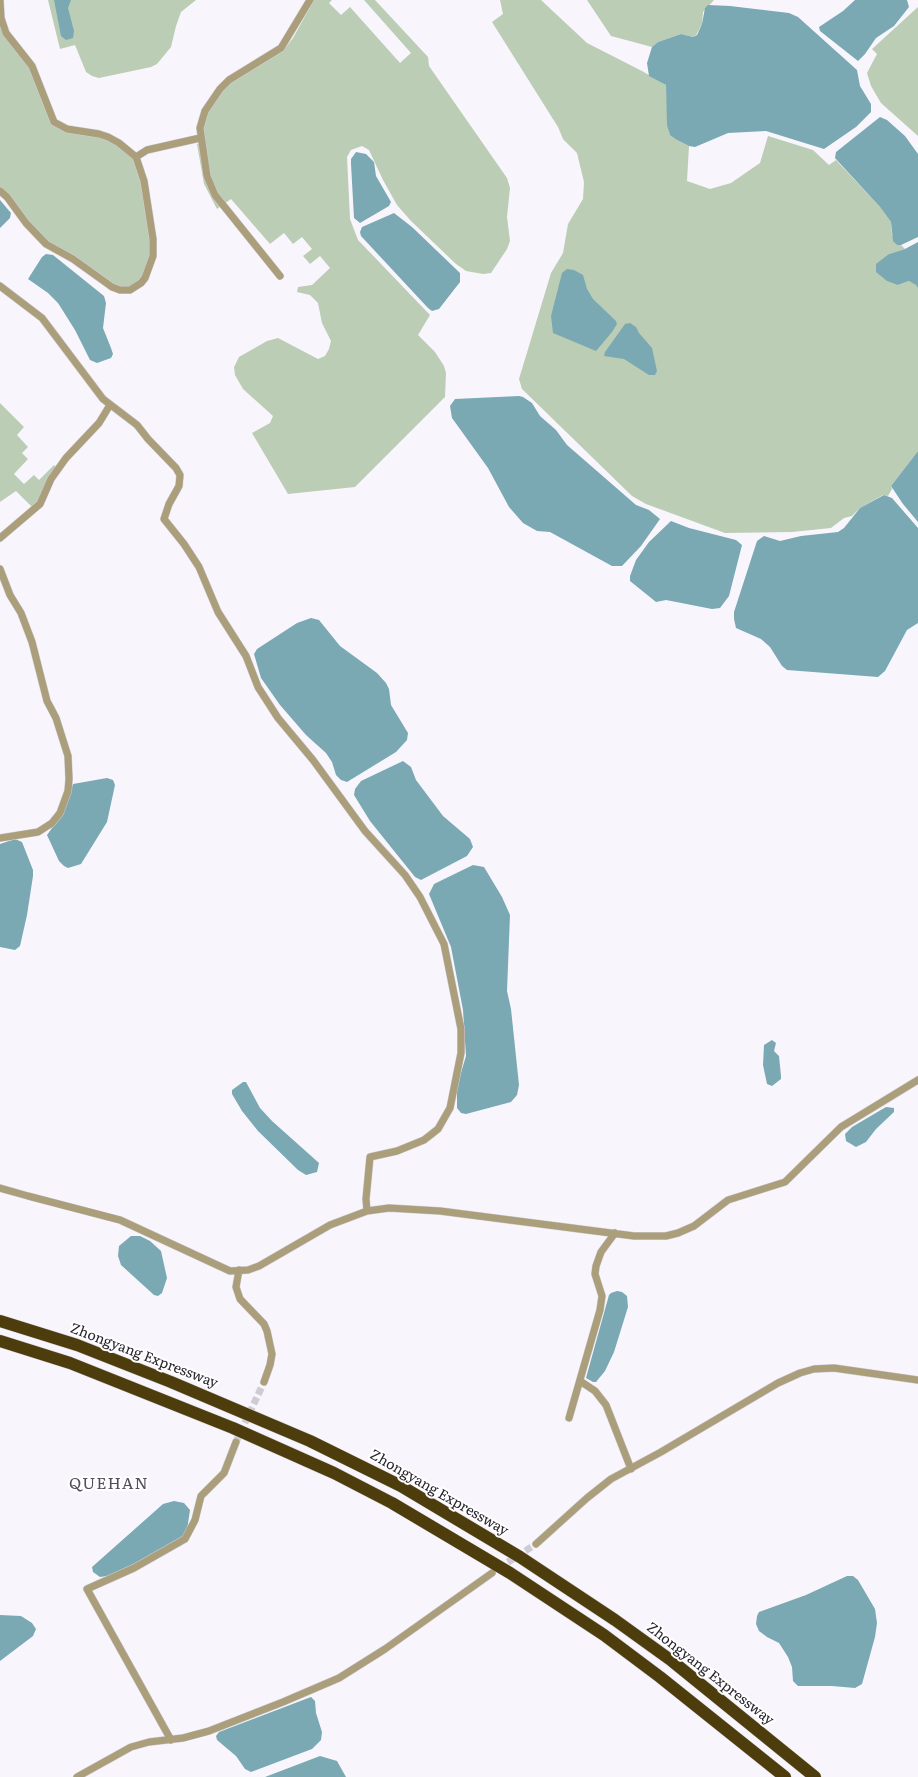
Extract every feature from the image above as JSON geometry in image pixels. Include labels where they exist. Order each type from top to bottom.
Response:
[{"type":"highway","name":"Zhongyang Expressway","points":[[0,1321],[77,1345],[227,1405],[316,1444],[408,1490],[514,1553],[615,1620],[672,1661],[816,1777]]},
{"type":"highway","points":[[0,1341],[70,1363],[219,1422],[302,1458],[392,1503],[498,1565],[604,1636],[660,1676],[785,1777]]},
{"type":"street","points":[[0,0],[1,18],[6,33],[32,66],[54,122],[66,130],[99,134],[119,143],[136,157],[144,181],[149,204],[154,250],[145,278],[141,283],[130,290],[120,290],[112,287],[74,259],[46,244],[26,223],[7,197],[0,191]]},
{"type":"street","points":[[280,276],[215,195],[207,176],[200,138],[200,128],[203,116],[220,89],[234,77],[281,48],[310,0]]},
{"type":"street","points":[[136,157],[147,150],[200,138]]},
{"type":"street","points":[[0,286],[42,318],[103,399],[137,425],[148,439],[176,468],[180,475],[179,486],[169,504],[164,519],[184,544],[198,567],[218,612],[246,656],[258,687],[278,718],[340,794],[365,831],[405,875],[420,897],[444,944],[461,1029],[461,1053],[450,1108],[438,1129],[424,1140],[397,1152],[370,1157],[366,1198],[367,1211]]},
{"type":"street","points":[[0,538],[40,504],[52,479],[66,458],[99,423],[110,405]]},
{"type":"street","points":[[0,569],[10,595],[21,613],[32,642],[47,701],[56,718],[68,756],[70,779],[69,787],[62,805],[52,823],[38,832],[0,838]]},
{"type":"street","points":[[0,1188],[120,1220],[230,1271],[259,1266],[330,1225],[367,1211],[389,1208],[411,1208],[657,1237],[678,1233],[694,1226],[728,1200],[782,1183],[794,1174],[841,1127],[918,1080]]},
{"type":"street","points":[[569,1418],[600,1310],[602,1296],[595,1274],[596,1266],[601,1252],[608,1240],[615,1233]]},
{"type":"street","points":[[239,1270],[236,1286],[240,1299],[264,1324],[267,1331],[272,1354],[264,1382]]},
{"type":"street","points":[[536,1544],[593,1493],[611,1479],[631,1469],[778,1383],[807,1371],[834,1368],[918,1380]]},
{"type":"street","points":[[580,1381],[595,1391],[606,1405],[631,1469]]},
{"type":"street","points":[[171,1740],[87,1589],[134,1568],[185,1539],[195,1520],[199,1501],[205,1491],[224,1473],[236,1442]]},
{"type":"street","points":[[77,1777],[127,1749],[149,1742],[171,1740],[209,1731],[340,1678],[403,1636],[492,1573]]},
{"type":"green space","points":[[48,0],[196,0],[181,12],[171,47],[157,64],[151,67],[99,78],[86,72],[75,45],[60,49]]},
{"type":"green space","points":[[314,0],[332,0],[329,3],[341,15],[350,7],[400,63],[411,53],[364,0],[375,0],[428,57],[429,66],[507,178],[510,188],[507,217],[510,241],[507,249],[491,273],[483,274],[466,271],[456,264],[411,221],[397,205],[369,150],[362,146],[351,150],[347,157],[350,219],[358,240],[430,315],[418,335],[435,352],[444,366],[446,373],[445,397],[355,487],[288,494],[252,433],[270,423],[273,416],[243,389],[235,375],[234,367],[239,357],[267,341],[278,338],[318,359],[325,356],[331,341],[322,323],[318,303],[310,295],[297,292],[298,287],[312,285],[330,268],[320,256],[310,264],[303,256],[312,249],[302,237],[293,244],[284,233],[270,244],[231,199],[217,209],[204,184],[197,144],[203,141],[203,129],[208,111],[215,99],[232,82],[283,51],[293,38]]},
{"type":"green space","points":[[500,0],[541,0],[587,43],[666,85],[669,133],[677,140],[689,146],[687,181],[710,189],[731,183],[760,163],[768,136],[813,150],[829,165],[836,160],[880,207],[891,222],[892,235],[897,245],[901,245],[905,249],[889,254],[898,285],[909,281],[917,285],[918,288],[918,451],[891,486],[892,489],[888,496],[883,495],[860,508],[852,516],[844,518],[831,528],[792,532],[725,533],[646,504],[632,496],[522,389],[519,379],[551,273],[563,253],[568,224],[583,199],[584,182],[577,153],[563,139],[558,127],[492,22],[503,14]]},
{"type":"green space","points":[[587,0],[714,0],[703,12],[702,24],[696,35],[693,37],[681,34],[658,42],[652,47],[611,36]]},
{"type":"green space","points":[[918,7],[918,136],[881,103],[871,86],[867,73],[877,54],[872,49]]},
{"type":"green space","points":[[0,21],[34,75],[43,104],[52,124],[66,131],[99,136],[118,145],[134,158],[142,182],[152,250],[143,277],[129,288],[120,288],[48,242],[0,188]]},
{"type":"green space","points":[[0,403],[24,427],[17,435],[28,447],[22,453],[28,459],[14,474],[24,484],[34,475],[39,480],[54,465],[56,467],[37,504],[32,507],[16,491],[0,502]]},
{"type":"water","points":[[54,0],[71,0],[68,8],[74,31],[73,38],[66,40],[61,36]]},
{"type":"water","points":[[855,0],[907,0],[909,7],[894,26],[876,38],[858,61],[820,31],[819,27],[843,11]]},
{"type":"water","points":[[708,5],[789,13],[798,17],[857,70],[860,86],[871,104],[871,112],[856,127],[824,149],[766,131],[728,133],[695,147],[689,146],[677,140],[670,135],[667,125],[666,85],[649,76],[647,63],[652,47],[658,42],[681,34],[693,37],[697,35],[702,24],[705,8]]},
{"type":"water","points":[[880,117],[887,120],[905,136],[918,154],[918,237],[901,245],[897,245],[893,241],[891,222],[880,207],[835,158],[836,152]]},
{"type":"water","points":[[356,152],[366,154],[374,162],[376,176],[391,202],[389,206],[360,223],[354,218],[351,159]]},
{"type":"water","points":[[0,200],[11,213],[10,218],[0,228]]},
{"type":"water","points":[[394,213],[412,227],[460,273],[460,282],[439,309],[432,311],[428,308],[361,236],[360,232],[362,227]]},
{"type":"water","points":[[918,242],[918,288],[909,281],[898,285],[887,281],[876,272],[876,264],[889,254],[905,249]]},
{"type":"water","points":[[46,254],[53,255],[104,296],[106,303],[103,328],[113,354],[111,358],[97,363],[90,360],[75,330],[58,303],[48,293],[28,279],[42,257]]},
{"type":"water","points":[[567,269],[574,270],[583,275],[587,289],[593,299],[616,321],[617,324],[612,332],[596,351],[553,333],[551,316],[562,273]]},
{"type":"water","points":[[630,323],[636,327],[639,333],[652,348],[657,371],[655,375],[649,375],[624,359],[604,356],[605,352],[625,324]]},
{"type":"water","points":[[519,396],[532,403],[540,416],[556,430],[567,445],[636,505],[649,510],[660,519],[641,546],[622,566],[612,566],[550,532],[537,531],[523,523],[509,507],[488,468],[452,418],[450,406],[455,399]]},
{"type":"water","points":[[918,451],[918,522],[903,504],[891,486]]},
{"type":"water","points":[[884,495],[892,498],[918,528],[918,623],[907,630],[885,671],[878,677],[787,670],[782,666],[770,647],[761,639],[736,628],[734,612],[757,541],[764,536],[780,541],[801,536],[838,532],[844,528],[860,508]]},
{"type":"water","points":[[671,521],[689,528],[736,540],[742,545],[729,596],[720,608],[712,609],[666,600],[656,602],[630,581],[630,576],[636,560],[649,542]]},
{"type":"water","points":[[311,618],[319,620],[340,646],[377,673],[386,683],[389,689],[391,705],[408,733],[407,740],[396,752],[347,782],[341,780],[336,775],[332,762],[326,753],[306,735],[280,705],[261,678],[254,654],[257,649],[297,623]]},
{"type":"water","points":[[403,761],[411,767],[416,780],[443,816],[470,839],[473,847],[467,856],[421,880],[415,877],[370,821],[354,795],[355,789],[361,781]]},
{"type":"water","points":[[107,778],[113,780],[115,785],[107,822],[81,864],[68,868],[59,861],[47,835],[60,817],[73,784]]},
{"type":"water","points":[[15,839],[22,842],[33,870],[33,876],[27,915],[20,946],[15,950],[0,947],[0,844]]},
{"type":"water","points":[[473,865],[484,867],[502,897],[510,915],[507,991],[511,1009],[519,1085],[517,1095],[511,1102],[466,1114],[461,1113],[457,1108],[457,1086],[466,1056],[463,1010],[451,947],[429,894],[434,884]]},
{"type":"water","points":[[772,1040],[776,1043],[774,1051],[779,1056],[781,1079],[772,1086],[767,1084],[763,1065],[764,1045]]},
{"type":"water","points":[[243,1082],[246,1082],[260,1108],[272,1121],[319,1163],[317,1172],[306,1175],[298,1170],[258,1131],[242,1111],[232,1094],[232,1090]]},
{"type":"water","points":[[886,1107],[894,1108],[894,1112],[876,1129],[866,1142],[856,1147],[846,1141],[845,1134],[852,1127]]},
{"type":"water","points":[[131,1236],[140,1236],[150,1241],[161,1251],[167,1278],[162,1293],[158,1296],[154,1295],[121,1265],[118,1256],[119,1246]]},
{"type":"water","points":[[617,1291],[622,1292],[627,1296],[628,1307],[614,1352],[605,1371],[596,1382],[593,1382],[586,1378],[609,1295]]},
{"type":"water","points":[[174,1501],[184,1503],[190,1510],[187,1530],[183,1537],[133,1566],[107,1576],[100,1577],[93,1572],[92,1567],[163,1504]]},
{"type":"water","points":[[847,1576],[853,1576],[858,1580],[875,1609],[877,1623],[875,1637],[862,1684],[855,1688],[798,1686],[793,1681],[792,1667],[788,1657],[779,1643],[759,1631],[756,1624],[757,1616],[759,1612],[806,1595]]},
{"type":"water","points":[[0,1615],[21,1616],[32,1623],[36,1629],[33,1636],[0,1661]]},
{"type":"water","points":[[311,1697],[315,1701],[316,1713],[322,1732],[321,1740],[312,1749],[251,1772],[245,1769],[236,1756],[217,1740],[216,1736],[219,1732]]},
{"type":"water","points":[[320,1756],[337,1761],[346,1777],[265,1777]]},
{"type":"tunnel","points":[[236,1442],[264,1382]]},
{"type":"tunnel","points":[[499,1568],[536,1544]]},
{"type":"district","name":"QUEHAN","points":[[109,1484]]}]
